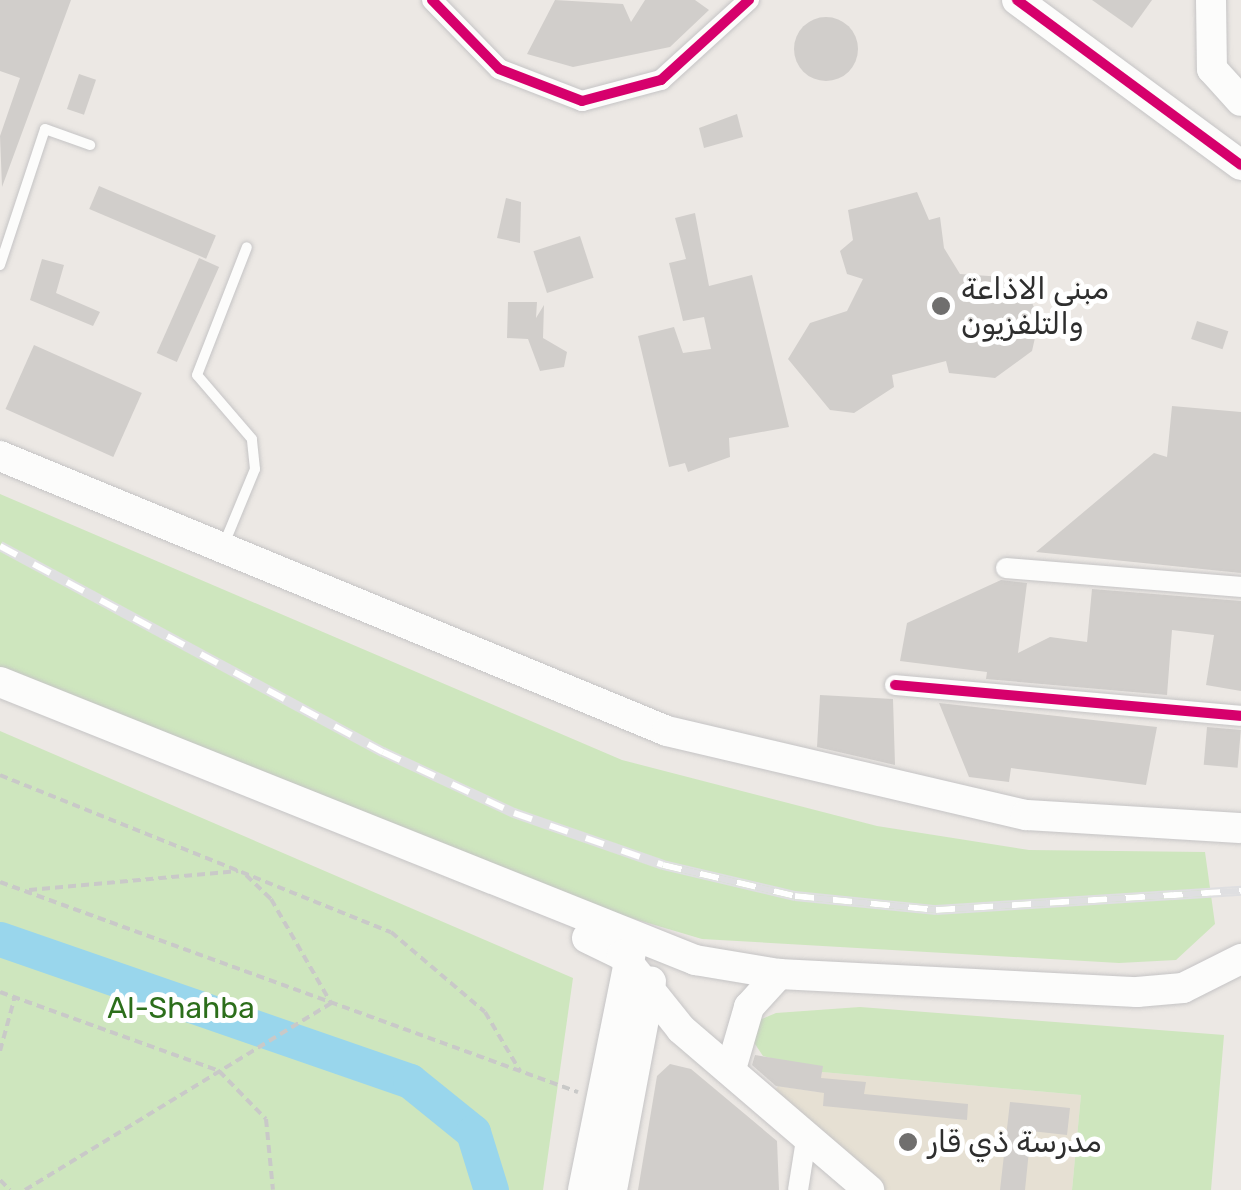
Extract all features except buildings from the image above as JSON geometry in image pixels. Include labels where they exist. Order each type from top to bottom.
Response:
[{"type":"main road","points":[[1017,0],[1241,165]]},
{"type":"main road","points":[[1211,0],[1212,69],[1241,101]]},
{"type":"main road","points":[[0,456],[668,731],[770,760],[1026,815],[1241,828]]},
{"type":"main road","points":[[0,682],[639,949]]},
{"type":"main road","points":[[0,697],[639,949],[779,974],[1160,992],[1241,959]]},
{"type":"main road","points":[[612,1190],[648,995],[639,949]]},
{"type":"main road","points":[[584,1190],[598,1100],[639,949]]},
{"type":"main road","points":[[730,1069],[750,1006],[779,974]]},
{"type":"main road","points":[[648,995],[681,1029],[869,1190]]},
{"type":"main road","points":[[637,1040],[681,1029]]},
{"type":"street","points":[[432,0],[499,69],[582,101],[661,80],[742,2]]},
{"type":"street","points":[[1006,568],[1241,587]]},
{"type":"street","points":[[895,684],[1241,716]]},
{"type":"street","points":[[798,1190],[807,1134]]},
{"type":"lane","points":[[0,265],[44,129],[90,145]]},
{"type":"lane","points":[[221,550],[256,469],[252,438],[197,375],[247,247]]},
{"type":"path","points":[[0,776],[391,932],[442,968],[485,1012],[520,1072]]},
{"type":"path","points":[[24,891],[242,871],[272,899],[331,1003]]},
{"type":"path","points":[[2,882],[598,1100]]},
{"type":"path","points":[[0,992],[219,1070],[266,1119],[273,1190]]},
{"type":"path","points":[[0,1051],[15,996]]},
{"type":"path","points":[[25,1190],[331,1003]]},
{"type":"path","points":[[0,1030],[8,1024]]},
{"type":"path","points":[[0,1180],[10,1190]]},
{"type":"shaded area","name":"مدرسة ذي قار","points":[[822,1072],[1081,1095],[1072,1190],[883,1190],[772,1094],[778,1086],[818,1092]]},
{"type":"green space","points":[[0,494],[622,760],[877,826],[1029,850],[1205,852],[1215,924],[1176,960],[1119,963],[702,939],[621,915],[0,667]]},
{"type":"green space","name":"Al-Shahba","points":[[0,731],[573,978],[543,1190],[0,1190]]},
{"type":"green space","points":[[860,1007],[1224,1035],[1211,1190],[1072,1190],[1081,1095],[822,1072],[763,1056],[753,1041],[757,1021],[776,1013]]},
{"type":"waterway","points":[[0,939],[410,1081],[473,1132],[491,1190]]},
{"type":"railway","points":[[0,546],[383,752],[514,813],[663,865],[795,896],[936,910],[1241,891]]},
{"type":"cycle path","points":[[432,0],[499,69],[582,101],[661,80],[749,0]]},
{"type":"cycle path","points":[[1017,0],[1241,165]]},
{"type":"cycle path","points":[[895,685],[1241,716]]},
{"type":"place","name":"مبنى الاذاعة والتلفزيون","points":[[941,306]]},
{"type":"place","name":"مدرسة ذي قار","points":[[908,1142]]}]
